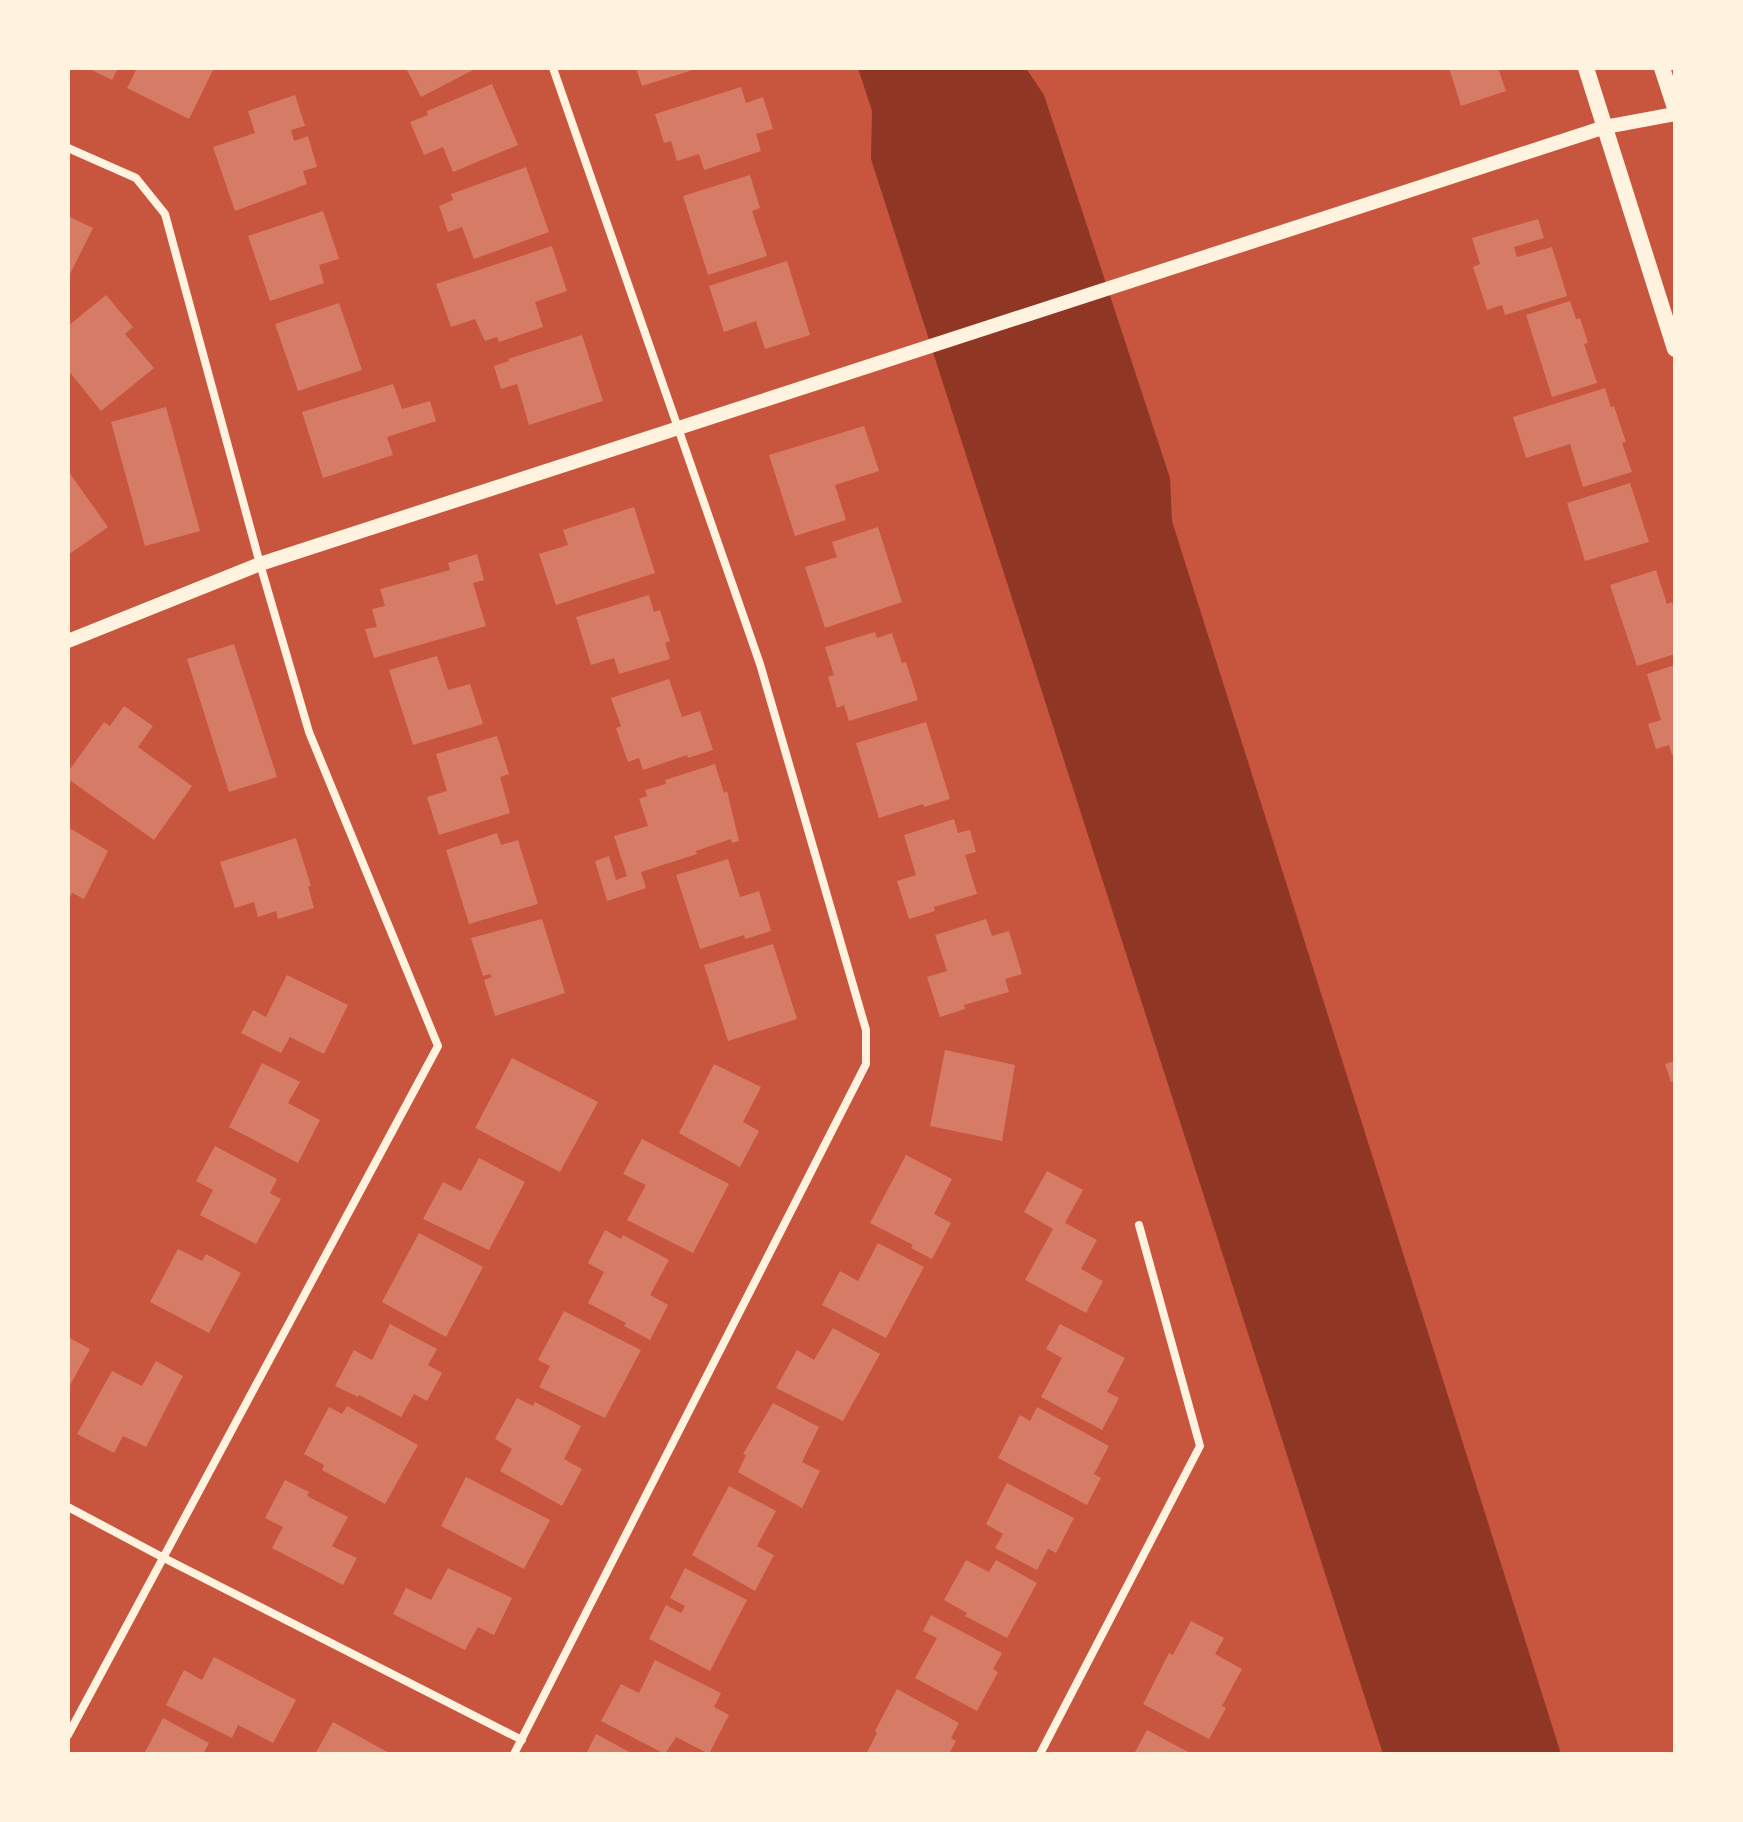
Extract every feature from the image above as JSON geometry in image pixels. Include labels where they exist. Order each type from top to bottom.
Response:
[{"type":"main road","points":[[1586,68],[1675,349]]},
{"type":"main road","points":[[1662,68],[1675,108]]},
{"type":"street","points":[[514,1754],[866,1064],[866,1030],[760,664],[553,68]]},
{"type":"street","points":[[68,641],[260,564],[1605,127],[1675,114]]},
{"type":"street","points":[[68,148],[136,178],[165,214],[309,732],[438,1046],[68,1735]]},
{"type":"street","points":[[1040,1754],[1200,1446],[1139,1225]]},
{"type":"street","points":[[68,1507],[522,1740]]},
{"type":"shaded area","points":[[858,68],[1026,68],[1044,95],[1170,478],[1172,521],[1561,1754],[1383,1754],[871,159],[872,111]]},
{"type":"building","points":[[88,68],[118,68],[112,80]]},
{"type":"building","points":[[137,68],[214,68],[189,119],[127,88]]},
{"type":"building","points":[[406,68],[477,68],[421,97]]},
{"type":"building","points":[[636,68],[696,68],[696,69],[642,86]]},
{"type":"building","points":[[1449,68],[1498,68],[1506,91],[1461,106]]},
{"type":"building","points":[[492,84],[518,145],[453,172],[443,147],[424,155],[410,122],[428,115],[427,111]]},
{"type":"building","points":[[741,87],[746,103],[763,97],[773,129],[756,134],[761,151],[704,170],[699,154],[677,161],[671,141],[664,143],[655,114]]},
{"type":"building","points":[[295,95],[305,126],[291,130],[294,141],[308,136],[317,167],[303,171],[307,184],[235,211],[213,147],[255,133],[248,111]]},
{"type":"building","points":[[526,167],[549,232],[474,259],[462,227],[448,232],[439,206],[453,200],[451,194]]},
{"type":"building","points":[[750,175],[760,208],[752,211],[767,256],[708,275],[683,196]]},
{"type":"building","points":[[323,211],[339,259],[319,265],[324,283],[270,301],[248,236]]},
{"type":"building","points":[[68,216],[93,228],[68,278]]},
{"type":"building","points":[[1538,219],[1544,238],[1514,247],[1517,257],[1552,247],[1567,296],[1505,315],[1502,305],[1487,310],[1473,267],[1480,264],[1472,238]]},
{"type":"building","points":[[552,246],[567,291],[535,302],[543,327],[499,342],[497,337],[485,341],[475,319],[451,327],[436,284]]},
{"type":"building","points":[[787,261],[810,335],[765,349],[756,321],[724,332],[709,286]]},
{"type":"building","points":[[106,295],[133,327],[125,334],[154,368],[101,411],[68,370],[68,326]]},
{"type":"building","points":[[1570,301],[1576,319],[1580,318],[1588,343],[1584,344],[1597,383],[1552,397],[1526,315]]},
{"type":"building","points":[[339,303],[362,370],[298,391],[275,324]]},
{"type":"building","points":[[582,335],[603,401],[529,425],[517,384],[501,389],[494,366]]},
{"type":"building","points":[[393,384],[402,409],[430,401],[436,421],[387,437],[393,455],[323,478],[302,412]]},
{"type":"building","points":[[1605,388],[1626,442],[1622,443],[1632,472],[1583,487],[1570,444],[1526,458],[1513,417]]},
{"type":"building","points":[[166,407],[200,531],[145,546],[111,422]]},
{"type":"building","points":[[864,426],[879,471],[835,485],[846,520],[795,536],[769,455]]},
{"type":"building","points":[[68,471],[108,527],[68,555]]},
{"type":"building","points":[[1630,483],[1649,542],[1585,561],[1567,503]]},
{"type":"building","points":[[634,507],[655,573],[556,605],[539,554],[568,545],[563,530]]},
{"type":"building","points":[[878,527],[902,602],[825,628],[805,567],[837,557],[832,542]]},
{"type":"building","points":[[477,554],[484,580],[473,583],[486,626],[374,658],[365,629],[377,627],[372,609],[385,606],[380,589],[450,570],[448,563]]},
{"type":"building","points":[[1656,570],[1667,604],[1672,602],[1675,611],[1675,654],[1637,666],[1610,585]]},
{"type":"building","points":[[649,595],[654,612],[660,610],[670,641],[665,643],[670,659],[619,674],[614,658],[591,665],[576,617]]},
{"type":"building","points":[[875,632],[877,638],[892,633],[902,663],[906,662],[918,700],[849,721],[844,705],[837,708],[828,677],[834,675],[825,647]]},
{"type":"building","points":[[234,644],[277,777],[229,792],[187,659]]},
{"type":"building","points":[[437,656],[448,690],[470,684],[483,724],[413,745],[389,670]]},
{"type":"building","points":[[1675,665],[1675,754],[1672,755],[1669,745],[1656,749],[1648,724],[1661,720],[1647,674]]},
{"type":"building","points":[[669,679],[682,717],[700,711],[713,750],[643,770],[639,758],[628,762],[616,728],[621,726],[611,698]]},
{"type":"building","points":[[124,706],[153,726],[138,747],[192,786],[154,840],[68,779],[68,772],[104,722],[110,726]]},
{"type":"building","points":[[926,722],[950,799],[879,818],[856,743]]},
{"type":"building","points":[[497,736],[509,774],[500,777],[510,813],[439,835],[427,797],[447,791],[436,754]]},
{"type":"building","points":[[715,764],[724,793],[727,791],[739,841],[732,843],[731,839],[641,872],[646,888],[607,901],[595,861],[609,856],[616,880],[627,876],[614,836],[648,826],[639,799],[647,796],[645,790],[666,784],[665,780]]},
{"type":"building","points":[[954,819],[958,833],[970,830],[976,852],[965,855],[977,894],[934,907],[935,911],[909,919],[897,881],[916,875],[904,835]]},
{"type":"building","points":[[68,827],[108,851],[84,899],[72,893],[68,901]]},
{"type":"building","points":[[497,833],[501,845],[518,840],[538,904],[469,924],[446,850]]},
{"type":"building","points":[[296,838],[311,886],[308,886],[314,908],[278,919],[276,911],[258,917],[254,902],[235,908],[220,862]]},
{"type":"building","points":[[728,859],[740,897],[759,891],[771,931],[745,939],[744,935],[700,949],[676,875]]},
{"type":"building","points":[[542,919],[565,993],[495,1016],[484,980],[492,977],[490,974],[483,976],[471,938]]},
{"type":"building","points":[[986,919],[992,936],[1009,931],[1022,974],[1005,979],[1009,992],[964,1005],[965,1009],[940,1017],[927,977],[947,971],[935,935]]},
{"type":"building","points":[[773,944],[797,1019],[728,1041],[704,965]]},
{"type":"building","points":[[287,975],[348,1005],[324,1054],[290,1037],[281,1053],[241,1033],[253,1010],[266,1017]]},
{"type":"building","points":[[945,1050],[1015,1065],[1002,1141],[930,1126]]},
{"type":"building","points":[[512,1058],[598,1102],[560,1172],[475,1128]]},
{"type":"building","points":[[1675,1061],[1675,1080],[1671,1082],[1665,1064]]},
{"type":"building","points":[[262,1063],[300,1082],[288,1103],[320,1120],[298,1163],[229,1127]]},
{"type":"building","points":[[714,1064],[761,1087],[743,1122],[759,1131],[740,1167],[679,1133]]},
{"type":"building","points":[[642,1139],[729,1184],[693,1253],[627,1220],[646,1185],[623,1174]]},
{"type":"building","points":[[215,1146],[277,1179],[270,1193],[281,1199],[256,1244],[200,1215],[213,1190],[196,1181]]},
{"type":"building","points":[[906,1155],[952,1179],[934,1214],[951,1223],[932,1259],[911,1248],[913,1245],[870,1223]]},
{"type":"building","points":[[479,1158],[525,1182],[489,1250],[423,1219],[443,1182],[461,1191]]},
{"type":"building","points":[[1047,1171],[1083,1190],[1065,1223],[1097,1240],[1081,1269],[1103,1281],[1086,1313],[1025,1280],[1053,1229],[1024,1212]]},
{"type":"building","points":[[605,1230],[621,1239],[623,1235],[669,1260],[650,1295],[668,1305],[650,1340],[588,1303],[604,1272],[588,1263]]},
{"type":"building","points":[[419,1233],[483,1267],[446,1337],[382,1302]]},
{"type":"building","points":[[878,1243],[924,1267],[886,1338],[822,1305],[840,1271],[858,1281]]},
{"type":"building","points":[[178,1249],[202,1261],[206,1254],[241,1273],[209,1333],[150,1302]]},
{"type":"building","points":[[564,1311],[641,1350],[605,1418],[539,1387],[550,1366],[538,1360]]},
{"type":"building","points":[[390,1324],[437,1349],[428,1365],[442,1373],[427,1401],[414,1394],[401,1417],[335,1386],[354,1350],[372,1360]]},
{"type":"building","points":[[1060,1324],[1125,1358],[1107,1392],[1119,1398],[1102,1430],[1041,1397],[1062,1358],[1046,1349]]},
{"type":"building","points":[[833,1328],[880,1354],[843,1421],[776,1388],[797,1350],[814,1360]]},
{"type":"building","points":[[68,1337],[90,1349],[68,1389]]},
{"type":"building","points":[[156,1361],[183,1376],[146,1447],[123,1436],[114,1453],[77,1434],[112,1371],[142,1386]]},
{"type":"building","points":[[517,1398],[533,1406],[535,1402],[581,1426],[564,1459],[582,1469],[562,1506],[500,1471],[512,1449],[495,1439]]},
{"type":"building","points":[[773,1403],[819,1427],[802,1462],[820,1471],[802,1508],[738,1472],[746,1455],[743,1454]]},
{"type":"building","points":[[347,1406],[418,1445],[385,1504],[322,1470],[324,1465],[304,1454],[329,1407],[342,1414]]},
{"type":"building","points":[[1037,1407],[1109,1446],[1094,1474],[1101,1478],[1087,1505],[998,1458],[1020,1415],[1030,1421]]},
{"type":"building","points":[[466,1477],[550,1520],[524,1569],[441,1526]]},
{"type":"building","points":[[285,1480],[309,1492],[307,1496],[348,1517],[332,1546],[357,1558],[343,1585],[272,1548],[283,1527],[265,1518]]},
{"type":"building","points":[[1007,1483],[1074,1518],[1056,1553],[1048,1549],[1037,1570],[995,1548],[1003,1534],[986,1524]]},
{"type":"building","points":[[729,1486],[776,1511],[757,1546],[774,1555],[755,1591],[692,1555]]},
{"type":"building","points":[[966,1560],[989,1572],[996,1560],[1037,1583],[1007,1638],[965,1616],[967,1613],[944,1600]]},
{"type":"building","points":[[448,1568],[512,1598],[494,1635],[478,1627],[465,1650],[393,1614],[406,1588],[431,1600]]},
{"type":"building","points":[[685,1568],[747,1600],[710,1671],[649,1639],[666,1605],[681,1613],[685,1606],[670,1598]]},
{"type":"building","points":[[931,1615],[1002,1653],[993,1669],[998,1672],[977,1711],[915,1678],[937,1638],[923,1631]]},
{"type":"building","points":[[1191,1621],[1224,1638],[1215,1654],[1242,1669],[1209,1739],[1143,1704],[1169,1653],[1173,1655]]},
{"type":"building","points":[[214,1657],[296,1700],[273,1743],[238,1725],[232,1738],[166,1705],[184,1670],[202,1680]]},
{"type":"building","points":[[655,1660],[721,1693],[714,1707],[729,1715],[709,1754],[676,1737],[665,1754],[601,1721],[621,1684],[639,1693]]},
{"type":"building","points":[[897,1689],[959,1723],[951,1738],[956,1741],[949,1754],[866,1754]]},
{"type":"building","points":[[163,1718],[209,1743],[203,1754],[144,1754]]},
{"type":"building","points":[[333,1722],[391,1754],[315,1754]]},
{"type":"building","points":[[1147,1730],[1192,1754],[1134,1754]]},
{"type":"building","points":[[596,1734],[633,1754],[586,1754]]}]
